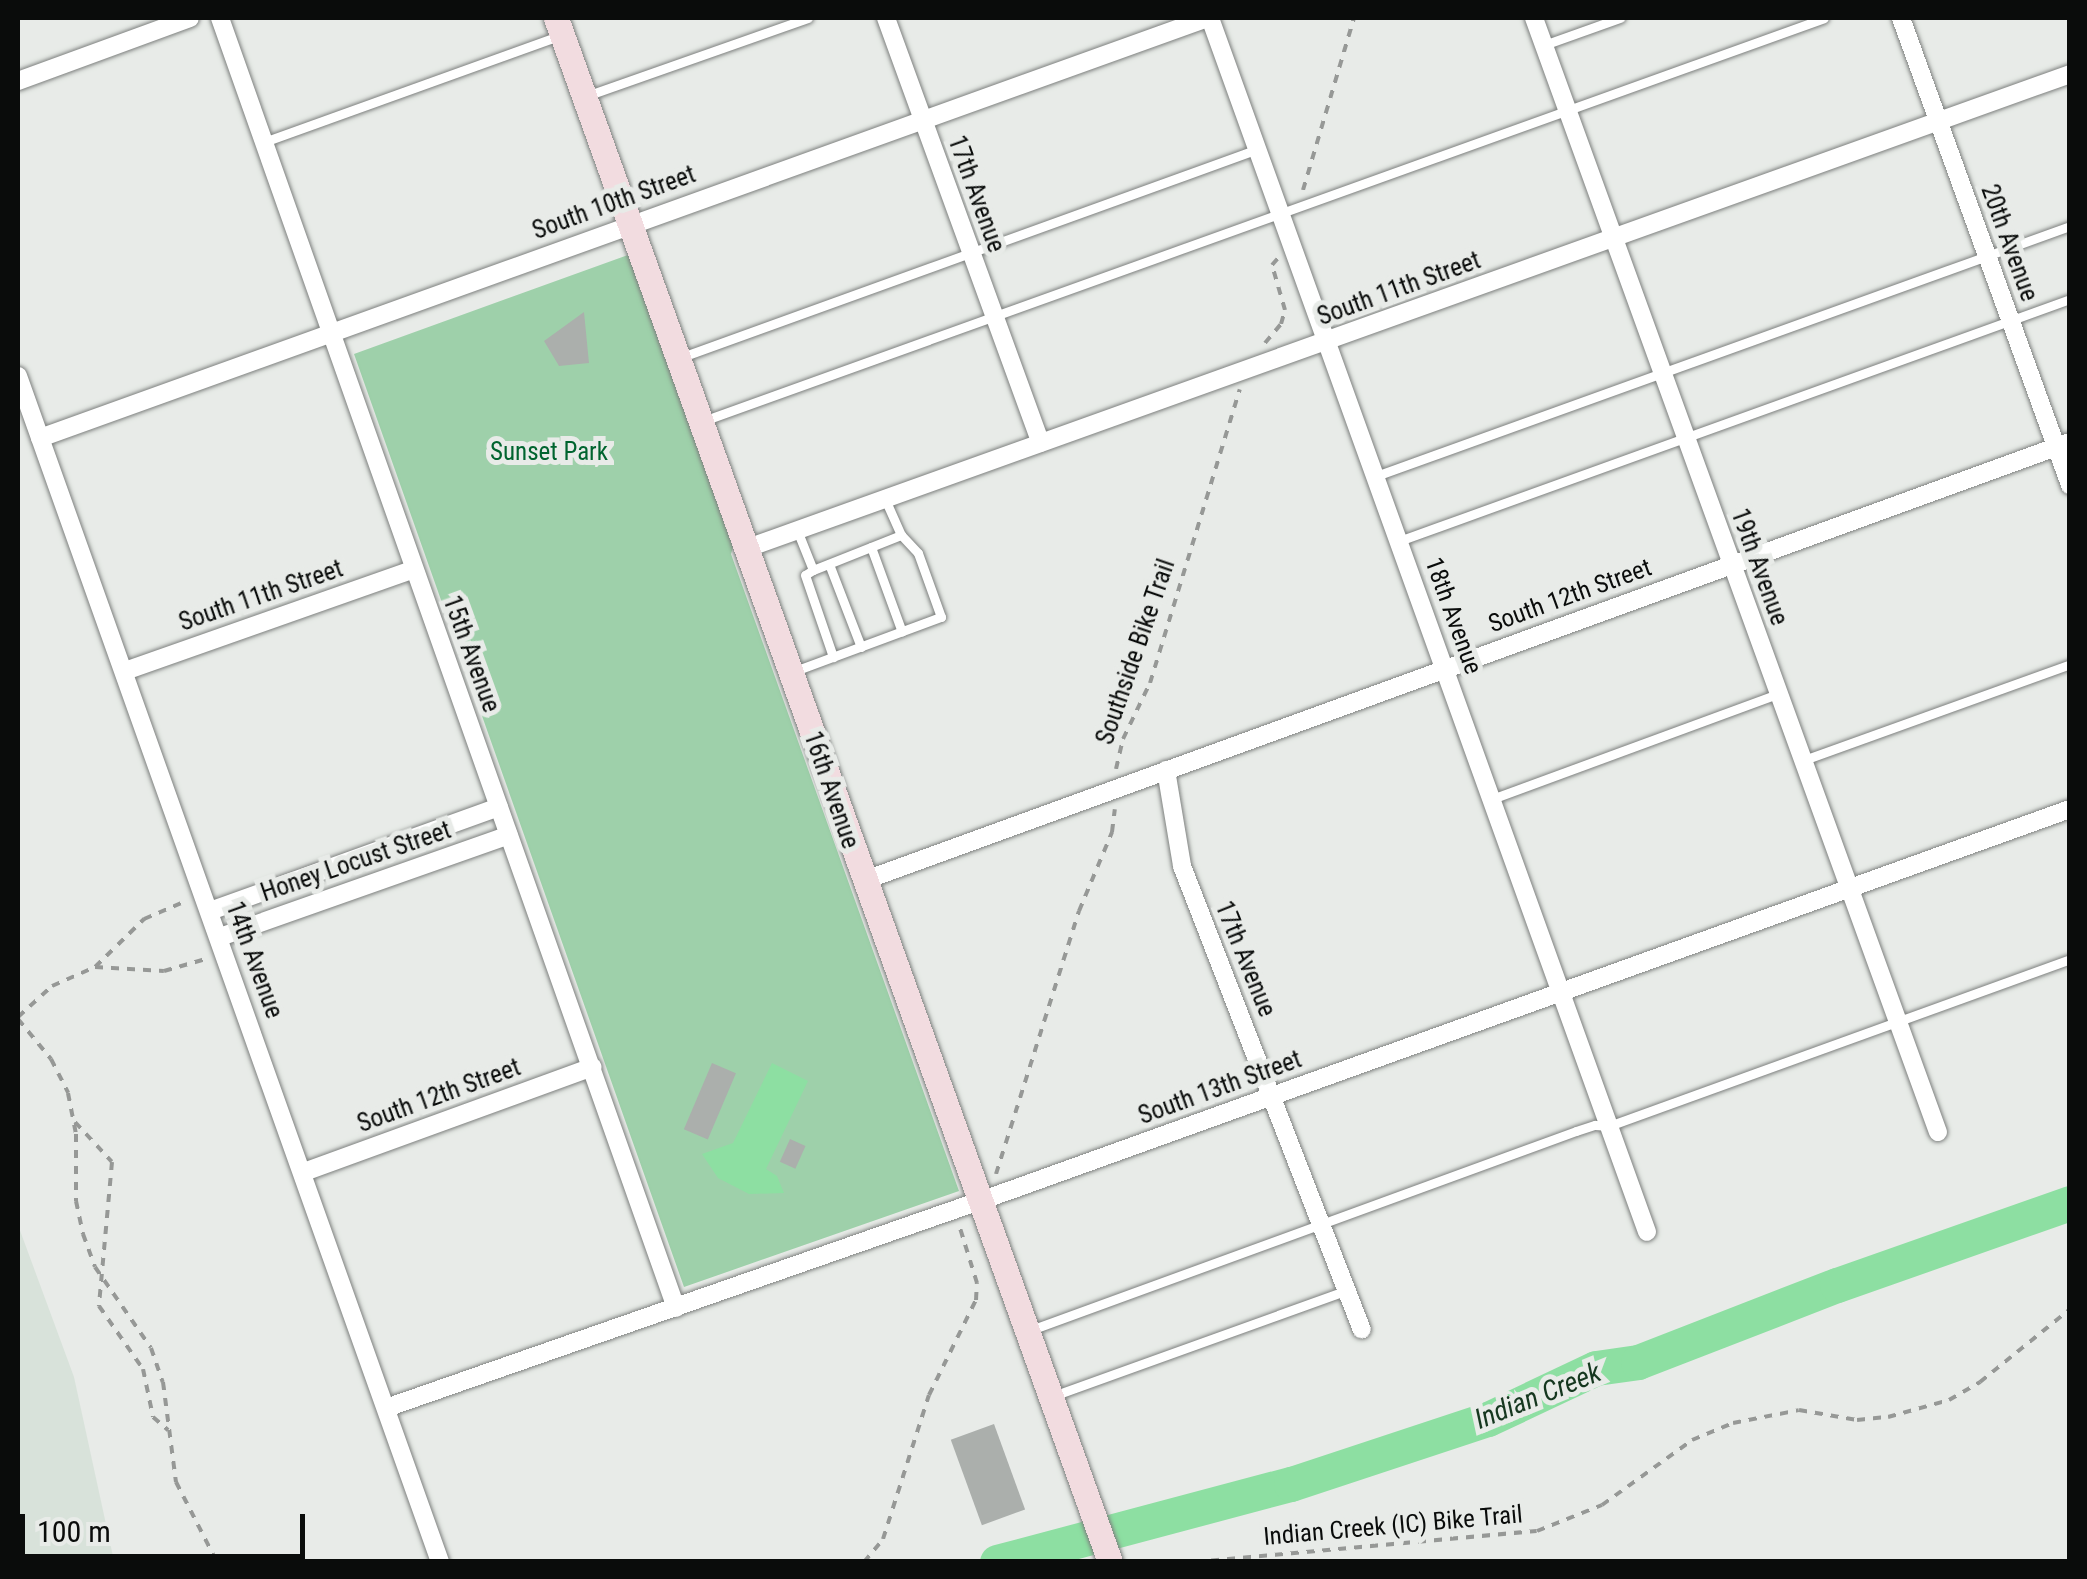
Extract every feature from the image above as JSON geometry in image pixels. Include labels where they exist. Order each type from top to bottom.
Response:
[{"type":"street","points":[[18,81],[190,18]]},
{"type":"street","name":"15th Avenue","points":[[220,18],[676,1308]]},
{"type":"street","name":"17th Avenue","points":[[886,18],[1040,443]]},
{"type":"street","name":"South 10th Street","points":[[40,438],[1208,18]]},
{"type":"street","name":"18th Avenue","points":[[1208,18],[1647,1232]]},
{"type":"street","name":"19th Avenue","points":[[1534,18],[1938,1132]]},
{"type":"street","name":"20th Avenue","points":[[1902,18],[2010,320],[2063,444],[2070,485]]},
{"type":"street","name":"16th Avenue","points":[[559,26],[1110,1562]]},
{"type":"street","name":"South 11th Street","points":[[746,549],[2070,74]]},
{"type":"street","name":"14th Avenue","points":[[18,376],[440,1562]]},
{"type":"street","name":"South 12th Street","points":[[863,881],[2063,444]]},
{"type":"street","name":"South 11th Street","points":[[124,670],[414,569]]},
{"type":"street","name":"17th Avenue","points":[[1166,770],[1182,866],[1225,985],[1274,1096],[1362,1329]]},
{"type":"street","name":"Honey Locust Street","points":[[207,902],[499,807]]},
{"type":"street","name":"South 13th Street","points":[[386,1408],[1274,1096],[2070,809]]},
{"type":"street","name":"Honey Locust Street","points":[[223,946],[509,835]]},
{"type":"street","name":"South 12th Street","points":[[304,1172],[592,1067]]},
{"type":"lane","points":[[584,97],[808,18]]},
{"type":"lane","points":[[1544,45],[1620,18]]},
{"type":"lane","points":[[700,422],[1824,18]]},
{"type":"lane","points":[[264,142],[559,26]]},
{"type":"lane","points":[[678,359],[1258,149]]},
{"type":"lane","points":[[1376,476],[2070,226]]},
{"type":"lane","points":[[1399,541],[2070,299]]},
{"type":"lane","points":[[790,673],[941,617],[918,552],[901,535],[885,499]]},
{"type":"lane","points":[[797,530],[833,657]]},
{"type":"lane","points":[[809,572],[901,535]]},
{"type":"lane","points":[[872,547],[902,632]]},
{"type":"lane","points":[[829,564],[861,647]]},
{"type":"lane","points":[[1802,761],[2070,664]]},
{"type":"lane","points":[[1492,799],[1778,694]]},
{"type":"lane","points":[[1026,1332],[1576,1131],[1609,1126],[2070,959]]},
{"type":"lane","points":[[1050,1397],[1347,1290]]},
{"type":"path","name":"Southside Bike Trail","points":[[997,1174],[1084,896],[1112,832],[1118,753],[1150,683],[1246,370]]},
{"type":"path","points":[[207,902],[144,919],[94,967],[52,986],[18,1018],[51,1060],[74,1122],[78,1217],[105,1284],[151,1348],[162,1382],[176,1482],[217,1562]]},
{"type":"path","points":[[94,967],[164,971],[223,946]]},
{"type":"path","points":[[74,1122],[112,1162],[105,1284],[100,1306],[143,1369],[154,1417],[168,1430]]},
{"type":"path","points":[[864,1562],[884,1539],[929,1395],[971,1315],[977,1283],[963,1238]]},
{"type":"path","name":"Indian Creek (IC) Bike Trail","points":[[1195,1562],[1537,1531],[1602,1505],[1692,1440],[1734,1423],[1799,1410],[1857,1420],[1888,1417],[1949,1400],[1980,1382],[2070,1308]]},
{"type":"shaded area","points":[[772,1063],[808,1081],[766,1169],[777,1176],[784,1193],[749,1194],[718,1178],[702,1154],[733,1143]]},
{"type":"shaded area","points":[[18,1225],[74,1377],[114,1561],[18,1561]]},
{"type":"green space","name":"Sunset Park","points":[[639,251],[738,530],[731,554],[959,1191],[684,1287],[354,354]]},
{"type":"building","points":[[584,312],[589,363],[559,366],[544,341]]},
{"type":"building","points":[[712,1063],[736,1073],[708,1139],[684,1129]]},
{"type":"building","points":[[790,1139],[806,1146],[795,1169],[780,1162]]},
{"type":"building","points":[[994,1424],[1025,1510],[982,1525],[951,1440]]},
{"type":"waterway","name":"Indian Creek","points":[[997,1562],[1291,1484],[1488,1419],[1596,1368],[1638,1362],[1837,1285],[2070,1203]]}]
